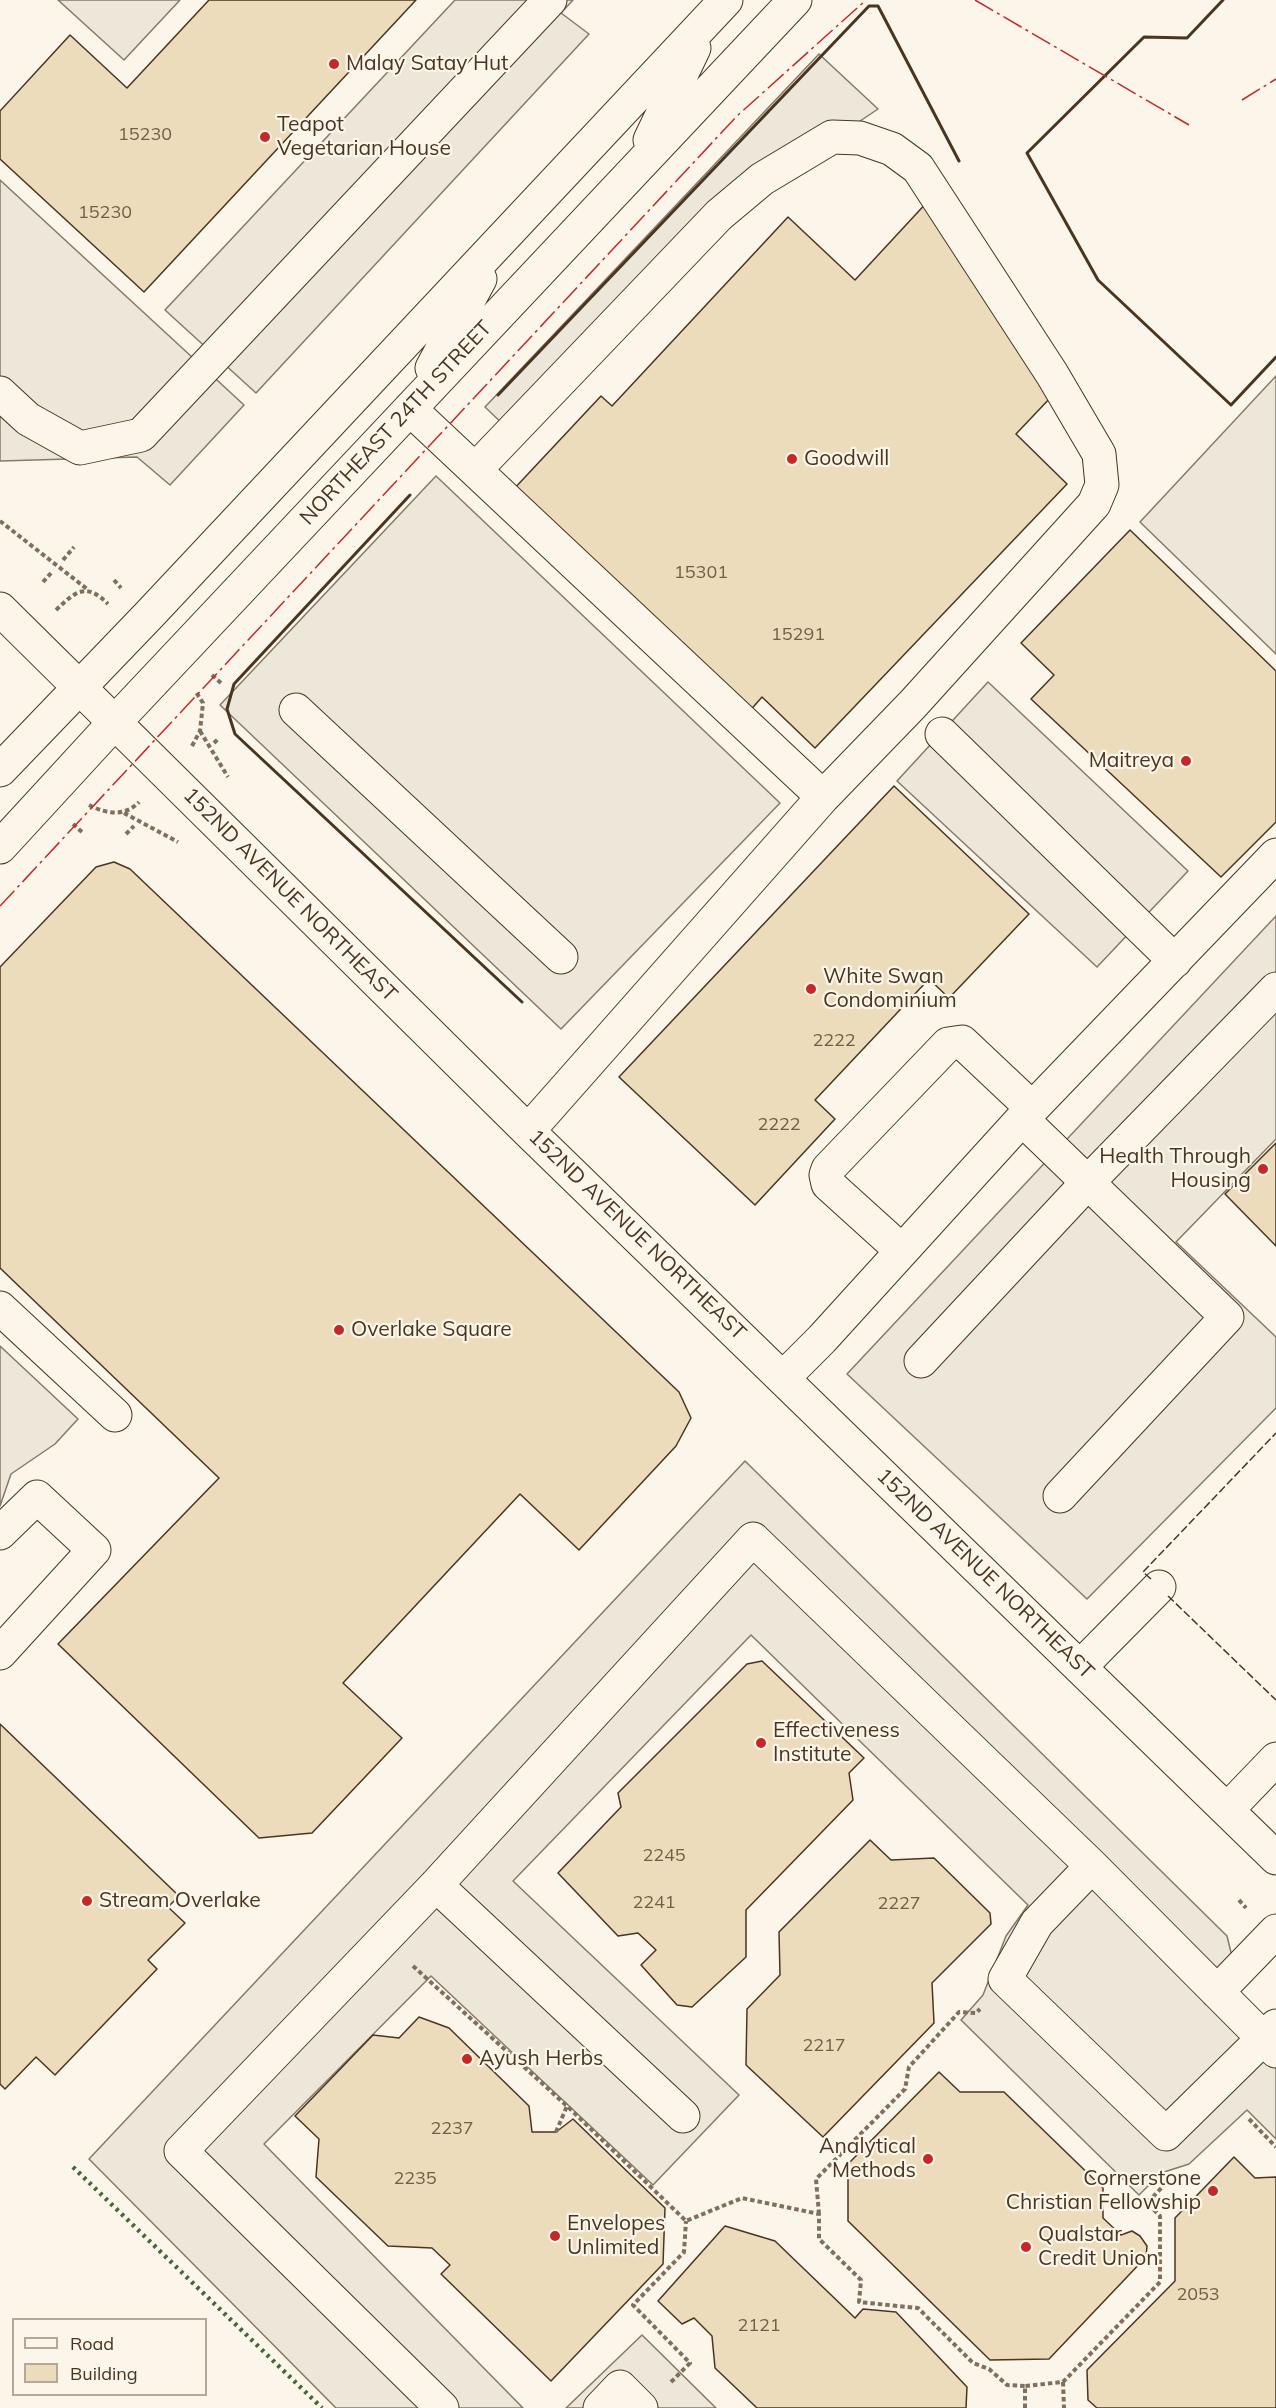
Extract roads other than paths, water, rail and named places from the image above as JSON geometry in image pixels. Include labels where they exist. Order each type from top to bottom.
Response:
[{"type":"main road","points":[[0,393],[28,419],[80,448],[141,435],[550,0]]},
{"type":"main road","name":"NORTHEAST 24TH STREET","points":[[0,848],[115,722],[795,0]]},
{"type":"main road","points":[[636,168],[717,10]]},
{"type":"main road","points":[[0,770],[78,686],[149,615],[717,10]]},
{"type":"main road","points":[[475,470],[719,214],[762,179],[832,137],[860,138],[892,148],[918,168],[1052,374],[1099,454],[1102,485],[1094,504],[913,704],[823,797],[528,1131]]},
{"type":"main road","points":[[503,238],[410,409],[823,797]]},
{"type":"main road","name":"152ND AVENUE NORTHEAST","points":[[0,609],[528,1131],[784,1377],[1276,1858]]},
{"type":"main road","points":[[296,710],[561,957]]},
{"type":"main road","points":[[942,735],[1175,961]]},
{"type":"main road","points":[[784,1377],[1027,1114],[1276,855]]},
{"type":"main road","points":[[921,1361],[1088,1182],[1276,989]]},
{"type":"main road","points":[[902,1251],[828,1184],[826,1175],[828,1169],[948,1044],[962,1042],[1088,1182],[1227,1317],[1060,1496]]},
{"type":"main road","points":[[0,1308],[115,1415]]},
{"type":"main road","points":[[0,1533],[37,1497],[94,1550],[0,1653]]},
{"type":"main road","points":[[442,2408],[181,2151],[435,1885],[753,1539],[1092,1866],[1217,1992],[1272,2039],[1166,2134],[1005,1979],[1037,1923],[1092,1866]]},
{"type":"main road","points":[[1080,1667],[1159,1587]]},
{"type":"main road","points":[[1227,1810],[1276,1759]]},
{"type":"main road","points":[[435,1885],[683,2116]]},
{"type":"main road","points":[[1217,1992],[1276,1931]]},
{"type":"main road","points":[[600,2408],[620,2387],[641,2408]]},
{"type":"place","name":"Malay Satay Hut","points":[[334,64]]},
{"type":"place","name":"Teapot Vegetarian House","points":[[265,137]]},
{"type":"place","name":"Goodwill","points":[[792,459]]},
{"type":"place","name":"Maitreya","points":[[1186,761]]},
{"type":"place","name":"White Swan Condominium","points":[[811,989]]},
{"type":"place","name":"Health Through Housing","points":[[1263,1169]]},
{"type":"place","name":"Overlake Square","points":[[339,1330]]},
{"type":"place","name":"Effectiveness Institute","points":[[761,1743]]},
{"type":"place","name":"Stream Overlake","points":[[87,1901]]},
{"type":"place","name":"Ayush Herbs","points":[[467,2059]]},
{"type":"place","name":"Analytical Methods","points":[[928,2159]]},
{"type":"place","name":"Cornerstone Christian Fellowship","points":[[1213,2191]]},
{"type":"place","name":"Envelopes Unlimited","points":[[555,2236]]},
{"type":"place","name":"Qualstar Credit Union","points":[[1026,2247]]}]
